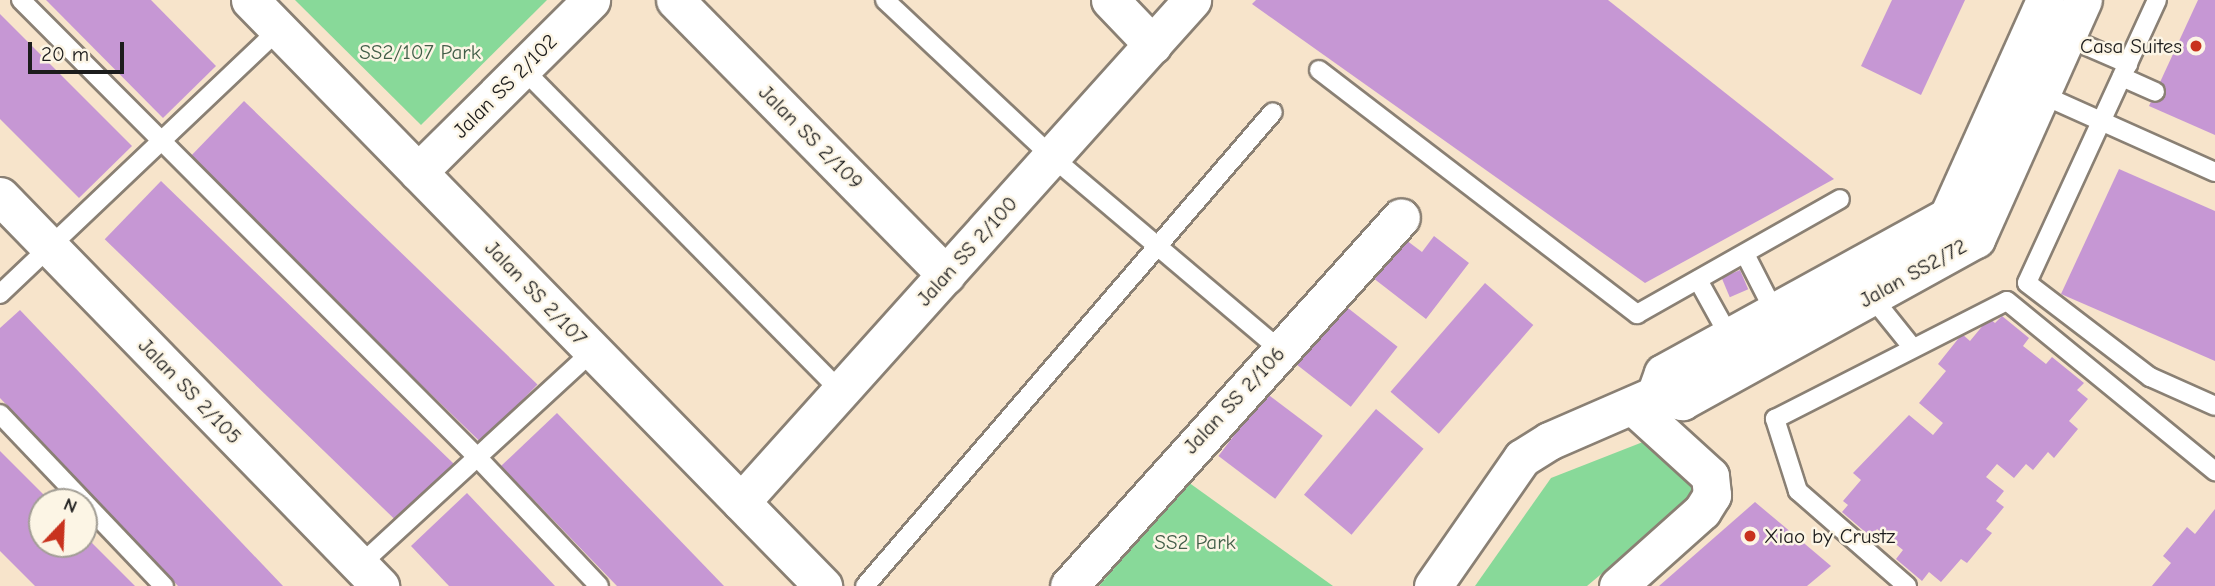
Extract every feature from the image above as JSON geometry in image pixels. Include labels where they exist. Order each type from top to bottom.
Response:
[{"type":"street","name":"Jalan SS 2/107","points":[[250,0],[823,586]]},
{"type":"street","name":"Jalan SS 2/102","points":[[418,172],[591,0]]},
{"type":"street","name":"Jalan SS 2/109","points":[[675,0],[946,275]]},
{"type":"street","points":[[1110,0],[1153,45]]},
{"type":"street","name":"Jalan SS 2/100","points":[[741,502],[1192,0]]},
{"type":"street","name":"Jalan SS2/72","points":[[1644,401],[1682,401],[1737,351],[1774,312],[1976,239],[2024,87],[2045,0]]},
{"type":"street","name":"Jalan SS2/72","points":[[2024,87],[2066,37],[2083,0]]},
{"type":"street","name":"Jalan SS 2/105","points":[[0,196],[370,576]]},
{"type":"street","name":"Jalan SS 2/106","points":[[1069,586],[1401,217]]},
{"type":"street","name":"Jalan SS2/72","points":[[1737,351],[1862,282]]},
{"type":"street","points":[[1433,586],[1522,458],[1549,441],[1644,401],[1710,476],[1712,495],[1702,511],[1618,586]]},
{"type":"lane","points":[[21,0],[159,143],[478,458],[599,586]]},
{"type":"lane","points":[[885,0],[1052,157],[1280,350]]},
{"type":"lane","points":[[2157,0],[2027,283],[2150,377],[2215,406]]},
{"type":"lane","points":[[0,294],[279,29]]},
{"type":"lane","points":[[2066,37],[2155,92]]},
{"type":"lane","points":[[523,68],[840,391]]},
{"type":"lane","points":[[1319,70],[1637,314],[1840,199]]},
{"type":"lane","points":[[2024,87],[2215,172]]},
{"type":"lane","points":[[864,586],[1273,112]]},
{"type":"lane","points":[[1745,254],[1774,312]]},
{"type":"lane","points":[[1698,280],[1737,351]]},
{"type":"lane","points":[[1862,282],[1912,347]]},
{"type":"lane","points":[[1907,586],[1797,491],[1775,419],[2007,301],[2215,471]]},
{"type":"lane","points":[[370,576],[478,458],[593,351]]},
{"type":"lane","points":[[0,414],[164,586]]},
{"type":"green space","name":"SS2/107 Park","points":[[295,0],[547,0],[421,125]]},
{"type":"green space","points":[[1648,440],[1694,480],[1691,499],[1587,586],[1475,586],[1551,478]]},
{"type":"green space","name":"SS2 Park","points":[[1188,482],[1333,586],[1099,586]]},
{"type":"building","points":[[46,0],[151,0],[216,66],[163,118]]},
{"type":"building","points":[[1256,0],[1608,0],[1834,179],[1645,283],[1252,4]]},
{"type":"building","points":[[1892,0],[1965,0],[1921,95],[1861,66]]},
{"type":"building","name":"Casa Suites","points":[[2198,0],[2215,0],[2215,135],[2149,106]]},
{"type":"building","points":[[0,14],[132,146],[79,198],[0,119]]},
{"type":"building","points":[[244,101],[537,384],[481,443],[188,159]]},
{"type":"building","points":[[2119,169],[2215,211],[2215,361],[2061,294]]},
{"type":"building","points":[[161,181],[454,464],[398,522],[105,239]]},
{"type":"building","points":[[1398,234],[1422,252],[1434,236],[1469,263],[1426,319],[1368,274]]},
{"type":"building","points":[[1740,270],[1748,289],[1730,297],[1722,278]]},
{"type":"building","points":[[1485,283],[1533,325],[1439,434],[1391,392]]},
{"type":"building","points":[[1344,305],[1398,347],[1351,407],[1297,365]]},
{"type":"building","points":[[20,310],[283,586],[178,586],[98,502],[98,488],[85,488],[0,398],[0,328]]},
{"type":"building","points":[[2002,316],[2029,338],[2023,346],[2046,364],[2052,357],[2084,383],[2077,390],[2088,399],[2069,421],[2078,429],[2054,458],[2048,452],[2033,470],[2026,464],[2014,478],[1997,464],[1986,477],[2004,491],[1996,501],[2004,507],[1986,529],[1992,533],[1967,563],[1961,559],[1941,582],[1929,572],[1922,581],[1896,559],[1903,550],[1877,529],[1871,537],[1842,512],[1848,505],[1843,501],[1861,480],[1853,473],[1909,415],[1933,435],[1943,423],[1919,403],[1946,371],[1938,364],[1962,334],[1970,341],[1989,318],[1995,323]]},
{"type":"building","points":[[1266,393],[1323,436],[1275,499],[1218,456]]},
{"type":"building","points":[[1376,409],[1423,449],[1352,535],[1304,495]]},
{"type":"building","points":[[557,413],[724,586],[617,586],[501,466]]},
{"type":"building","points":[[0,451],[37,488],[28,488],[28,558],[98,558],[98,549],[135,586],[35,586],[0,551]]},
{"type":"building","points":[[467,493],[555,586],[449,586],[411,546]]},
{"type":"building","points":[[1755,502],[1831,566],[1807,586],[1659,586]]},
{"type":"building","points":[[2215,509],[2215,586],[2152,586],[2171,563],[2163,556],[2187,527],[2195,534]]},
{"type":"place","name":"Casa Suites","points":[[2196,46]]},
{"type":"place","name":"Xiao by Crustz","points":[[1750,536]]}]
